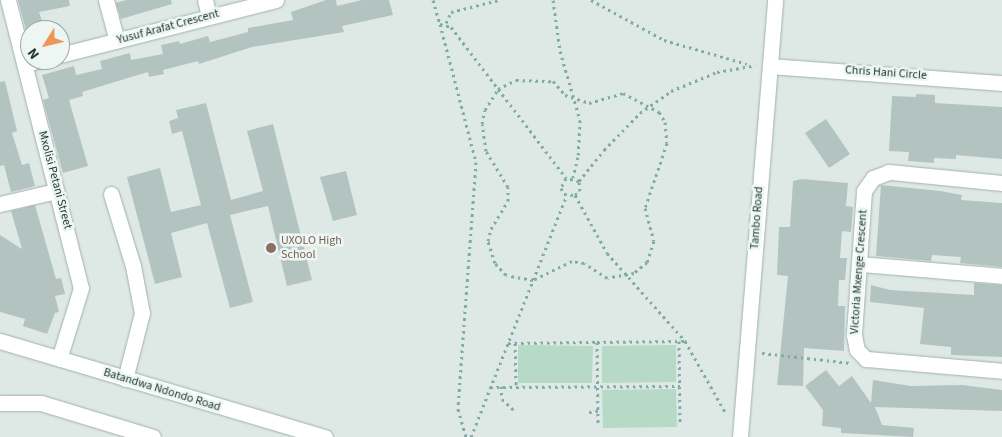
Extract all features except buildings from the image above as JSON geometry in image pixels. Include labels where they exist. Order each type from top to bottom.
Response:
[{"type":"street","name":"Mxolisi Petani Street","points":[[8,0],[20,45]]},
{"type":"street","points":[[106,0],[117,41]]},
{"type":"street","points":[[205,0],[209,16]]},
{"type":"street","name":"Yusuf Arafat Crescent","points":[[70,53],[276,0]]},
{"type":"street","name":"Tambo Road","points":[[740,437],[775,0]]},
{"type":"street","name":"Chris Hani Circle","points":[[770,66],[1002,84]]},
{"type":"street","name":"Mxolisi Petani Street","points":[[26,70],[81,288],[58,359]]},
{"type":"street","name":"Victoria Mxenge Crescent","points":[[861,356],[854,335],[864,191],[879,174],[889,172],[1002,183]]},
{"type":"street","points":[[0,204],[56,191]]},
{"type":"street","points":[[111,194],[133,266],[142,313],[125,379]]},
{"type":"street","points":[[860,264],[1002,276]]},
{"type":"street","name":"Batandwa Ndondo Road","points":[[0,341],[325,437]]},
{"type":"street","points":[[861,356],[874,361],[1002,371]]},
{"type":"street","points":[[0,403],[41,403],[153,437]]},
{"type":"path","points":[[433,0],[476,162],[458,409],[466,437]]},
{"type":"path","points":[[446,24],[451,12],[499,0]]},
{"type":"path","points":[[553,0],[560,51],[580,120],[578,157],[573,177]]},
{"type":"path","points":[[591,0],[664,40],[748,64],[770,66]]},
{"type":"path","points":[[440,24],[446,24]]},
{"type":"path","points":[[446,24],[566,178]]},
{"type":"path","points":[[566,178],[561,188],[567,195],[575,195],[580,191],[579,181],[609,144],[650,105],[693,81],[748,64]]},
{"type":"path","points":[[516,80],[553,81],[574,101],[599,102],[613,93],[623,93],[650,105],[665,122],[667,143],[645,208],[654,241],[647,262],[627,276],[607,278],[584,263],[572,261],[533,280],[506,274],[490,253],[491,228],[508,201],[502,173],[482,138],[484,110],[498,89],[516,80]]},
{"type":"path","points":[[566,178],[573,177],[579,181]]},
{"type":"path","points":[[471,437],[567,195]]},
{"type":"path","points":[[575,195],[607,252],[685,341],[725,412],[725,419]]},
{"type":"path","points":[[679,341],[680,425]]},
{"type":"path","points":[[508,343],[685,341]]},
{"type":"path","points":[[515,342],[516,386]]},
{"type":"path","points":[[597,342],[598,426]]},
{"type":"path","points":[[747,351],[847,364],[861,356]]},
{"type":"path","points":[[501,386],[502,399],[515,411]]},
{"type":"path","points":[[490,387],[680,386]]},
{"type":"path","points":[[589,412],[598,411]]},
{"type":"green space","points":[[518,345],[593,346],[592,383],[518,383]]},
{"type":"green space","points":[[676,345],[676,382],[602,383],[602,346]]},
{"type":"green space","points":[[676,389],[677,427],[603,428],[602,390]]},
{"type":"place","name":"UXOLO High School","points":[[271,248]]}]
